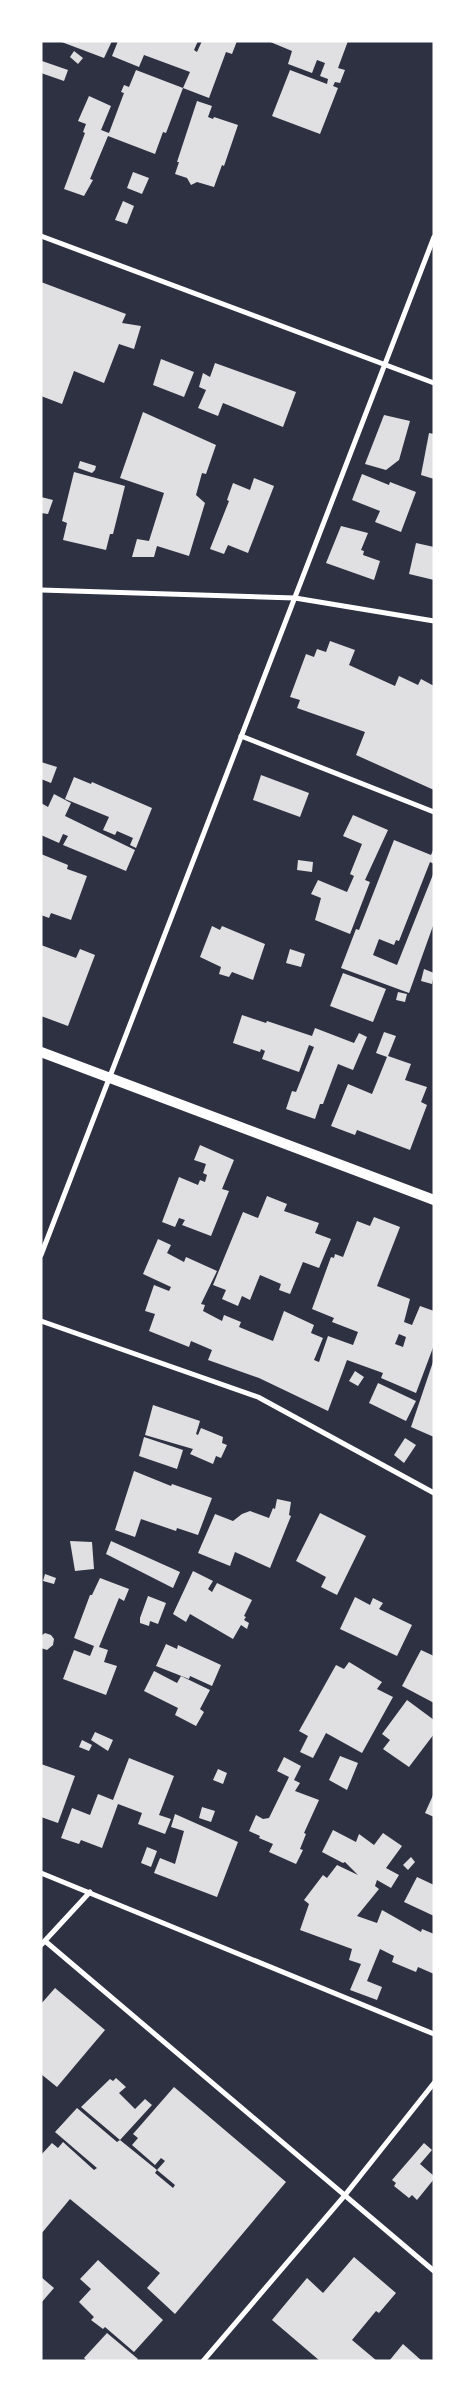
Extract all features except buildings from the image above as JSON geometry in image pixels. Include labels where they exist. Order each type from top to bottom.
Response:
[{"type":"main road","points":[[41,1052],[434,1200]]},
{"type":"street","points":[[41,236],[434,383]]},
{"type":"street","points":[[41,1255],[434,237]]},
{"type":"street","points":[[41,590],[295,598],[434,621]]},
{"type":"street","points":[[241,736],[434,812]]},
{"type":"street","points":[[41,1321],[258,1396],[434,1493]]},
{"type":"street","points":[[41,1873],[434,2034]]},
{"type":"street","points":[[90,1892],[43,1943],[434,2271]]},
{"type":"street","points":[[203,2361],[345,2195],[434,2083]]}]
